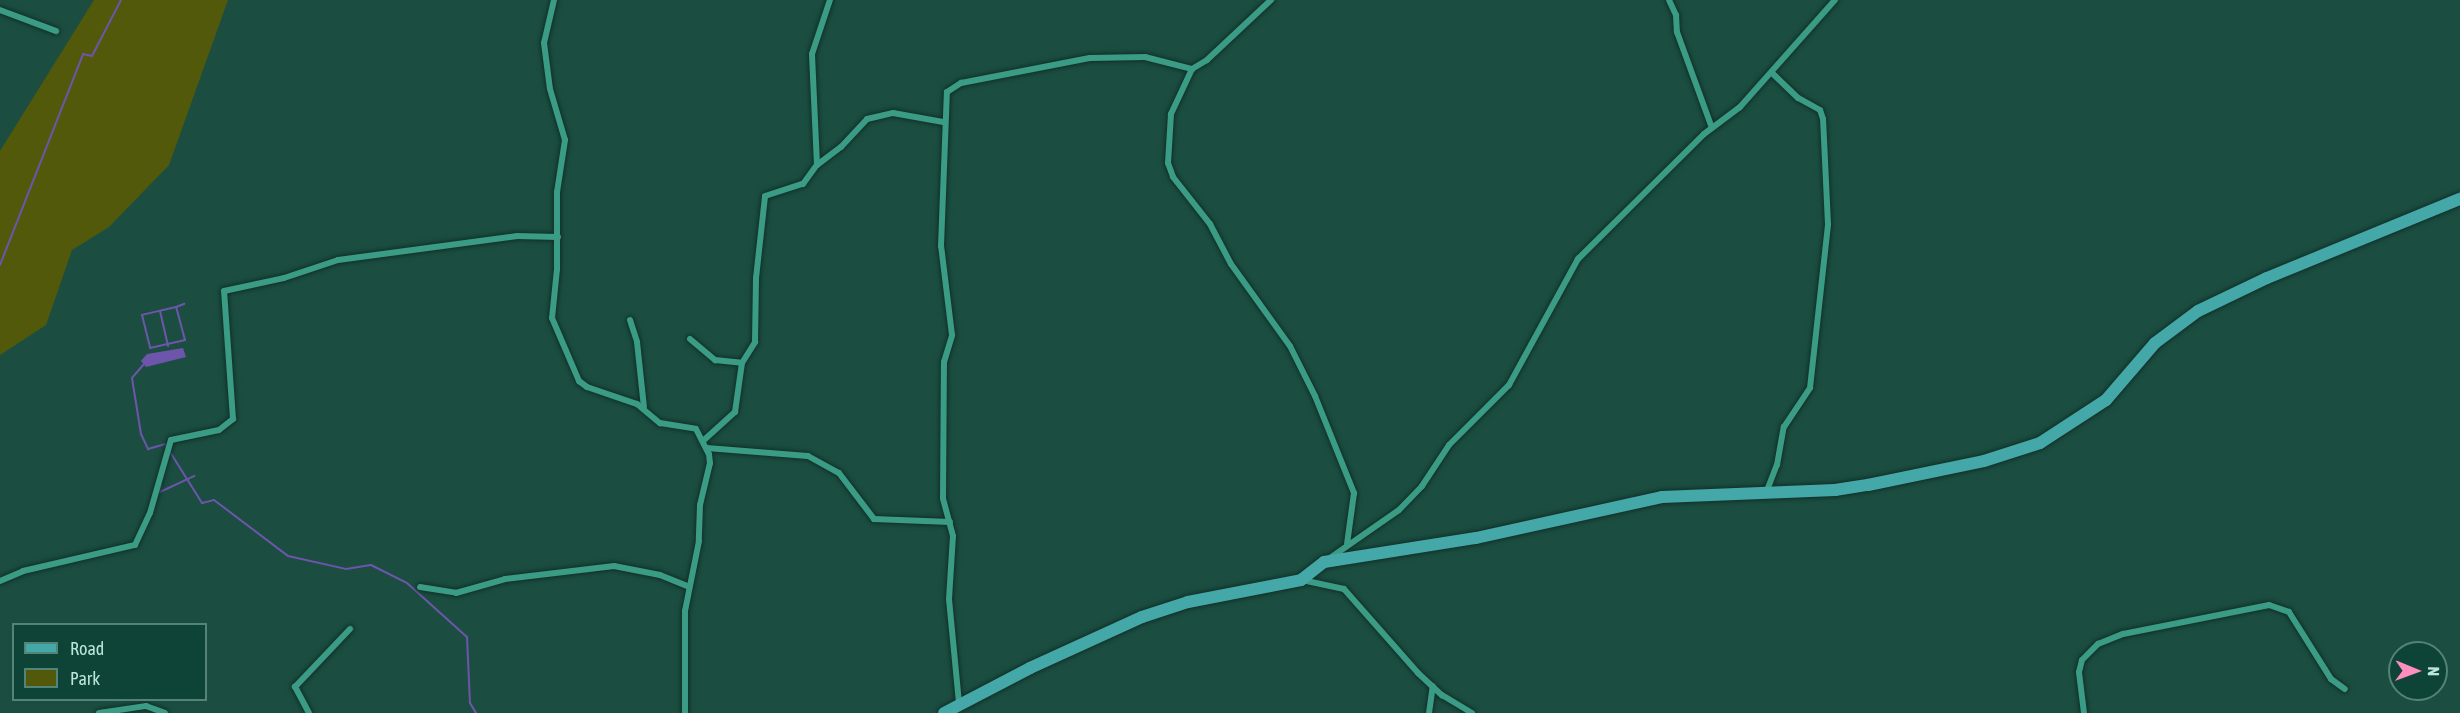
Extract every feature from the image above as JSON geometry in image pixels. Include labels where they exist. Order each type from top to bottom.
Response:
[{"type":"street","points":[[554,0],[544,44],[550,89],[565,140],[558,192],[558,237],[552,318],[579,381],[597,393],[645,407],[660,423],[696,429],[706,444],[710,463],[700,505],[699,541],[687,586],[685,713]]},
{"type":"street","points":[[817,165],[812,54],[830,0]]},
{"type":"street","points":[[1271,0],[1207,60],[1192,69],[1171,114],[1170,170],[1290,346],[1315,396],[1354,493],[1347,545]]},
{"type":"street","points":[[1669,0],[1676,15],[1677,32],[1712,128]]},
{"type":"street","points":[[1301,580],[1399,510],[1422,486],[1449,445],[1509,385],[1578,259],[1712,128],[1740,107],[1772,74],[1835,0]]},
{"type":"street","points":[[0,10],[56,31]]},
{"type":"street","points":[[959,703],[949,599],[953,536],[943,498],[944,362],[952,335],[941,246],[943,122],[947,92],[953,87],[992,77],[1090,58],[1145,57],[1192,69]]},
{"type":"street","points":[[1766,493],[1777,465],[1784,427],[1810,388],[1828,224],[1823,118],[1820,110],[1797,98],[1772,74]]},
{"type":"street","points":[[706,444],[735,412],[742,363],[758,330],[756,278],[765,196],[803,184],[817,165],[841,147],[863,121],[877,115],[893,113],[943,122]]},
{"type":"street","points":[[1324,562],[1476,538],[1662,497],[1766,493],[1868,484],[1984,461],[2040,443],[2106,400],[2155,343],[2198,311],[2460,199]]},
{"type":"street","points":[[0,581],[22,571],[135,545],[150,513],[171,441],[219,430],[233,419],[224,291],[284,278],[338,260],[517,236],[558,237]]},
{"type":"street","points":[[630,320],[645,407]]},
{"type":"street","points":[[690,339],[715,360],[742,363]]},
{"type":"street","points":[[706,444],[808,456],[839,473],[874,519],[950,522]]},
{"type":"street","points":[[420,587],[456,593],[505,579],[614,566],[660,575],[687,586]]},
{"type":"street","points":[[944,713],[959,703],[1142,617],[1188,602],[1301,580],[1344,590],[1433,686],[1472,713]]},
{"type":"street","points":[[2084,713],[2079,672],[2082,660],[2098,644],[2123,634],[2269,605],[2289,612],[2331,679],[2345,689]]},
{"type":"street","points":[[309,713],[295,687],[350,629]]},
{"type":"street","points":[[1429,713],[1433,686]]},
{"type":"street","points":[[99,713],[146,702],[165,713]]},
{"type":"green space","points":[[94,0],[228,0],[169,165],[109,227],[72,250],[46,325],[0,355],[0,151]]},
{"type":"shaded area","points":[[183,348],[186,357],[146,367],[141,361],[147,354]]},
{"type":"waterway","points":[[0,265],[83,54],[92,56],[121,0]]},
{"type":"waterway","points":[[176,307],[142,315],[150,348],[185,340],[176,307],[184,304]]},
{"type":"waterway","points":[[160,311],[168,346]]},
{"type":"waterway","points":[[144,364],[132,378],[141,434],[148,449],[165,444],[202,503],[214,500],[288,556],[346,569],[371,565],[407,583],[467,637],[470,703],[476,713]]},
{"type":"waterway","points":[[161,485],[160,492],[195,476]]}]
